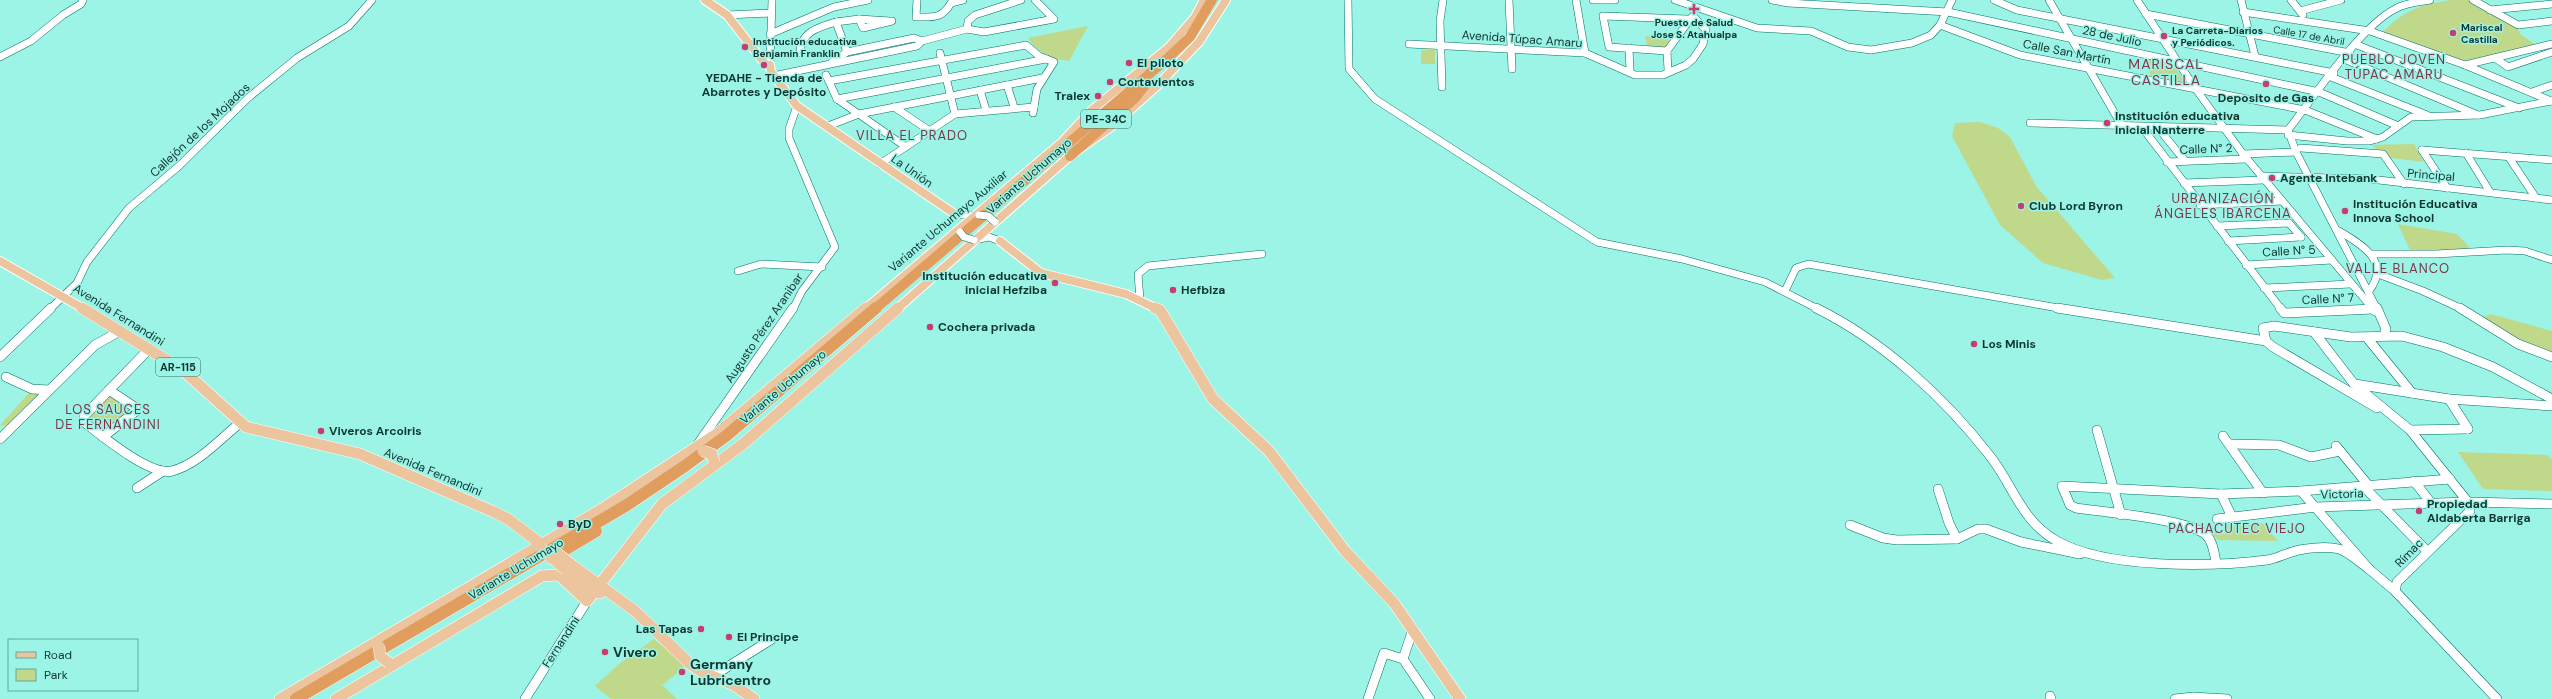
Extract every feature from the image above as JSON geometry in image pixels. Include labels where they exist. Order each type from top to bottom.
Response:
[{"type":"highway","name":"Variante Uchumayo","points":[[296,699],[627,505],[726,436],[864,320],[1153,71],[1190,37],[1212,0]]},
{"type":"highway","name":"Variante Uchumayo","points":[[311,699],[570,547],[690,470],[748,426],[866,327],[1189,46],[1208,24],[1220,0]]},
{"type":"highway","points":[[1062,142],[1126,87],[1153,71]]},
{"type":"highway","points":[[1070,156],[1135,98],[1146,84]]},
{"type":"main road","name":"Variante Uchumayo Auxiliar","points":[[699,450],[960,230],[1062,142],[1075,126],[1177,40],[1190,24],[1204,0]]},
{"type":"main road","points":[[594,593],[662,504],[714,464],[884,322],[975,239],[1070,156],[1097,138],[1196,46],[1210,29],[1226,0]]},
{"type":"main road","points":[[709,1],[727,15],[766,66],[770,65]]},
{"type":"main road","name":"La Unión","points":[[770,65],[773,76],[797,106],[956,215]]},
{"type":"main road","points":[[1000,241],[1041,273],[1140,299],[1160,310],[1165,315],[1213,399],[1270,451],[1345,552],[1394,603],[1460,699]]},
{"type":"main road","name":"Avenida Fernandini","points":[[0,261],[65,297],[184,371],[240,423],[253,430],[360,454],[494,512],[508,519],[543,546],[569,568],[594,593]]},
{"type":"main road","points":[[699,450],[712,454],[714,464]]},
{"type":"main road","name":"Variante Uchumayo","points":[[280,699],[381,642],[543,546],[699,450]]},
{"type":"main road","name":"Variante Uchumayo","points":[[336,699],[393,663],[547,575],[562,577],[594,593]]},
{"type":"main road","points":[[594,593],[612,594],[635,612],[690,664],[734,685],[754,699]]},
{"type":"main road","points":[[381,642],[380,656],[393,663]]},
{"type":"street","points":[[0,57],[31,40],[63,15],[81,4],[83,0]]},
{"type":"street","name":"Callejón de los Mojados","points":[[0,357],[65,297],[80,279],[86,262],[129,208],[179,166],[248,98],[297,58],[349,26],[372,0]]},
{"type":"street","points":[[770,65],[772,0]]},
{"type":"street","points":[[837,0],[832,8],[834,23],[847,52]]},
{"type":"street","points":[[770,34],[832,8],[868,0]]},
{"type":"street","points":[[917,0],[916,17],[941,18],[946,15],[951,3],[962,0]]},
{"type":"street","points":[[967,29],[968,21],[975,15],[1021,0]]},
{"type":"street","points":[[773,76],[916,46],[922,41],[967,29],[984,32],[1054,19],[1035,0]]},
{"type":"street","points":[[1348,0],[1349,69],[1375,99],[1597,242],[1733,272],[1785,291],[1833,316],[1885,350],[1970,430],[1995,462],[2015,499],[2032,521],[2057,541],[2095,556]]},
{"type":"street","points":[[1442,87],[1440,21],[1444,0]]},
{"type":"street","points":[[1509,0],[1512,69]]},
{"type":"street","points":[[1576,0],[1585,53]]},
{"type":"street","points":[[1593,0],[1615,0]]},
{"type":"street","name":"28 de Julio","points":[[1772,0],[1948,12],[2319,92],[2396,125]]},
{"type":"street","points":[[1678,1],[1766,30],[1811,31],[1848,47],[1864,50],[1887,49],[1912,43],[1931,35],[1940,25],[1948,12],[1952,0]]},
{"type":"street","points":[[1994,0],[2017,10],[2255,56],[2332,75],[2430,116]]},
{"type":"street","points":[[2049,0],[2057,18],[2122,126]]},
{"type":"street","points":[[2137,0],[2195,88],[2244,156],[2351,284],[2384,320]]},
{"type":"street","points":[[2241,0],[2255,56]]},
{"type":"street","points":[[2292,0],[2308,21]]},
{"type":"street","points":[[2300,11],[2341,0]]},
{"type":"street","points":[[2288,133],[2344,59],[2356,45],[2392,10],[2415,1],[2430,0]]},
{"type":"street","points":[[2473,0],[2518,25],[2552,21]]},
{"type":"street","points":[[2490,10],[2552,4]]},
{"type":"street","points":[[1668,70],[1667,51],[1698,8]]},
{"type":"street","points":[[2030,123],[2223,128],[2363,140],[2377,139],[2396,125],[2411,117],[2455,117],[2480,115],[2551,101],[2465,65],[2370,31],[2243,12]]},
{"type":"street","points":[[727,15],[771,13]]},
{"type":"street","name":"Calle 17 de Abril","points":[[2146,14],[2350,53]]},
{"type":"street","points":[[1667,51],[1610,47],[1603,16],[1690,18]]},
{"type":"street","name":"Avenida Túpac Amaru","points":[[1409,44],[1585,53],[1630,71],[1635,75],[1663,75],[1668,70],[1687,64],[1704,42],[1706,36],[1705,29],[1690,18]]},
{"type":"street","points":[[800,53],[802,41],[816,28],[834,23],[859,19]]},
{"type":"street","name":"Calle San Martín","points":[[1940,25],[2020,55],[2305,110],[2377,139]]},
{"type":"street","points":[[828,65],[847,52],[914,38],[922,41]]},
{"type":"street","points":[[2465,65],[2552,44]]},
{"type":"street","points":[[880,164],[906,147],[930,131],[955,114],[1014,107],[1034,110],[1034,98],[1042,78],[1054,62],[1026,45],[942,61],[828,78],[837,99],[906,147]]},
{"type":"street","points":[[2356,45],[2519,108]]},
{"type":"street","points":[[876,46],[879,54]]},
{"type":"street","points":[[1629,48],[1630,71]]},
{"type":"street","points":[[2495,58],[2508,67],[2552,52]]},
{"type":"street","points":[[940,53],[955,114]]},
{"type":"street","points":[[837,99],[1047,59]]},
{"type":"street","points":[[2344,59],[2480,115]]},
{"type":"street","points":[[828,126],[859,114],[1042,78]]},
{"type":"street","points":[[1007,85],[1014,107]]},
{"type":"street","points":[[2532,92],[2551,86]]},
{"type":"street","points":[[980,90],[986,110]]},
{"type":"street","name":"Augusto Pérez Aranibar","points":[[699,450],[789,316],[802,292],[822,268],[834,250],[835,244],[789,138],[789,129],[797,106]]},
{"type":"street","points":[[894,107],[930,131]]},
{"type":"street","points":[[2144,130],[2264,288],[2351,284]]},
{"type":"street","points":[[2288,133],[2298,150],[2308,175],[2339,231],[2384,320],[2386,329],[2384,336]]},
{"type":"street","points":[[2163,134],[2185,161]]},
{"type":"street","name":"Calle N° 2","points":[[2167,162],[2298,150],[2383,154],[2404,184]]},
{"type":"street","points":[[2447,188],[2422,150],[2552,160]]},
{"type":"street","points":[[2466,153],[2490,192]]},
{"type":"street","points":[[2508,156],[2536,198]]},
{"type":"street","name":"Principal","points":[[2184,183],[2308,175],[2490,192],[2552,200]]},
{"type":"street","points":[[2200,205],[2282,201]]},
{"type":"street","points":[[956,215],[988,216],[995,222],[994,232],[1000,241]]},
{"type":"street","points":[[956,215],[959,219],[960,230],[964,237],[975,239],[989,237],[1000,241]]},
{"type":"street","points":[[2217,226],[2289,223],[2301,237],[2228,241]]},
{"type":"street","points":[[2339,231],[2371,254],[2378,274],[2377,280],[2369,291]]},
{"type":"street","points":[[2371,254],[2436,254],[2507,250],[2525,252],[2550,260]]},
{"type":"street","points":[[1140,299],[1138,274],[1148,266],[1262,254]]},
{"type":"street","name":"Calle N° 5","points":[[2246,265],[2332,260]]},
{"type":"street","points":[[738,271],[761,264],[822,268]]},
{"type":"street","points":[[1785,291],[1796,268],[1808,264],[1959,292],[2266,341],[2400,422]]},
{"type":"street","points":[[2378,274],[2447,301],[2516,344],[2540,354],[2552,357]]},
{"type":"street","name":"Calle N° 7","points":[[2264,288],[2284,313],[2374,309]]},
{"type":"street","points":[[2266,341],[2263,334],[2266,326],[2368,338],[2402,336],[2443,347],[2493,367],[2552,399]]},
{"type":"street","points":[[0,439],[95,345],[120,331]]},
{"type":"street","points":[[2314,332],[2354,384],[2410,430],[2468,502]]},
{"type":"street","points":[[2368,338],[2412,393]]},
{"type":"street","points":[[149,349],[82,419],[103,437],[163,471]]},
{"type":"street","points":[[6,377],[32,389],[49,390]]},
{"type":"street","points":[[2354,384],[2449,399],[2552,406]]},
{"type":"street","points":[[103,437],[136,410],[136,408],[109,390]]},
{"type":"street","points":[[2410,430],[2468,429],[2449,399]]},
{"type":"street","points":[[138,488],[163,471],[180,467],[240,423]]},
{"type":"street","points":[[0,429],[9,430]]},
{"type":"street","points":[[2097,430],[2121,515]]},
{"type":"street","points":[[2223,436],[2262,493]]},
{"type":"street","points":[[2228,444],[2279,445],[2310,457],[2338,448],[2381,505],[2427,550]]},
{"type":"street","points":[[2216,562],[2208,538],[2202,532],[2164,522],[2070,505],[2062,486],[2221,494],[2301,491],[2450,479]]},
{"type":"street","points":[[2414,481],[2430,504]]},
{"type":"street","points":[[1938,489],[1957,539]]},
{"type":"street","points":[[2301,491],[2370,569]]},
{"type":"street","points":[[2221,494],[2232,517]]},
{"type":"street","name":"Victoria","points":[[2217,519],[2316,507],[2468,502],[2552,504]]},
{"type":"street","name":"Rímac","points":[[2395,590],[2397,582],[2427,550],[2470,511],[2468,502]]},
{"type":"street","points":[[1850,525],[1883,538],[1957,539],[1978,529],[1986,529],[2021,542],[2095,556],[2189,565],[2216,562],[2269,560],[2294,551],[2333,548],[2340,549],[2370,569],[2395,590],[2497,699]]},
{"type":"street","name":"Fernandini","points":[[525,699],[594,593]]},
{"type":"street","points":[[1403,659],[1413,629]]},
{"type":"street","points":[[713,676],[772,639]]},
{"type":"street","points":[[1368,699],[1384,653],[1403,659],[1430,699]]},
{"type":"street","points":[[2175,699],[2227,699]]},
{"type":"green space","name":"Mariscal Castilla","points":[[2450,0],[2469,0],[2518,28],[2520,34],[2536,45],[2461,63],[2383,32],[2398,18],[2413,10],[2430,4]]},
{"type":"green space","points":[[1088,26],[1069,61],[1051,57],[1036,48],[1028,38]]},
{"type":"green space","points":[[1645,36],[1667,37],[1672,48],[1648,48]]},
{"type":"green space","points":[[1421,50],[1435,50],[1435,64],[1421,64]]},
{"type":"green space","name":"Mariscal Castilla","points":[[2149,59],[2172,63],[2186,84],[2150,77]]},
{"type":"green space","name":"Club Lord Byron","points":[[1980,122],[1998,128],[2010,137],[2036,186],[2115,278],[2102,280],[2043,263],[2000,225],[1952,136],[1955,123]]},
{"type":"green space","points":[[2414,144],[2424,162],[2391,158],[2372,145]]},
{"type":"green space","points":[[2398,224],[2457,234],[2471,249],[2411,252]]},
{"type":"green space","points":[[2491,314],[2552,331],[2552,353],[2543,351],[2525,343],[2484,317]]},
{"type":"green space","points":[[30,392],[43,393],[10,426],[0,425]]},
{"type":"green space","points":[[111,395],[133,412],[105,433],[85,419],[107,396]]},
{"type":"green space","points":[[2458,452],[2548,455],[2552,460],[2552,491],[2483,489]]},
{"type":"green space","points":[[2262,523],[2278,541],[2218,540],[2212,533],[2225,534],[2223,525]]},
{"type":"green space","points":[[654,639],[686,666],[662,685],[677,699],[611,699],[595,686],[619,664]]},
{"type":"place","name":"Puesto de Salud Jose S. Atahualpa","points":[[1694,9]]},
{"type":"place","name":"Mariscal Castilla","points":[[2453,33]]},
{"type":"place","name":"La Carreta-Diarios y Periódicos.","points":[[2164,36]]},
{"type":"place","name":"Institución educativa Benjamin Franklin","points":[[745,47]]},
{"type":"place","name":"El piloto","points":[[1129,63]]},
{"type":"place","name":"YEDAHE - Tienda de Abarrotes y Depósito","points":[[764,65]]},
{"type":"place","name":"Cortavientos","points":[[1110,82]]},
{"type":"place","name":"Deposito de Gas","points":[[2266,84]]},
{"type":"place","name":"Tralex","points":[[1098,96]]},
{"type":"place","name":"Institución educativa inicial Nanterre","points":[[2107,123]]},
{"type":"place","name":"Agente Intebank","points":[[2272,178]]},
{"type":"place","name":"Club Lord Byron","points":[[2021,206]]},
{"type":"place","name":"Institución Educativa Innova School","points":[[2345,211]]},
{"type":"place","name":"Institución educativa inicial Hefziba","points":[[1055,283]]},
{"type":"place","name":"Hefbiza","points":[[1173,290]]},
{"type":"place","name":"Cochera privada","points":[[930,327]]},
{"type":"place","name":"Los Minis","points":[[1974,344]]},
{"type":"place","name":"Viveros Arcoiris","points":[[321,431]]},
{"type":"place","name":"Propiedad Aldaberta Barriga","points":[[2419,511]]},
{"type":"place","name":"ByD","points":[[560,524]]},
{"type":"place","name":"Las Tapas","points":[[701,629]]},
{"type":"place","name":"El Principe","points":[[729,637]]},
{"type":"place","name":"Vivero","points":[[605,652]]},
{"type":"place","name":"Germany Lubricentro","points":[[682,672]]},
{"type":"district","name":"PUEBLO JOVEN TÚPAC AMARU","points":[[2394,66]]},
{"type":"district","name":"MARISCAL CASTILLA","points":[[2166,72]]},
{"type":"district","name":"VILLA EL PRADO","points":[[912,135]]},
{"type":"district","name":"URBANIZACIÓN ÁNGELES IBARCENA","points":[[2223,206]]},
{"type":"district","name":"VALLE BLANCO","points":[[2398,268]]},
{"type":"district","name":"LOS SAUCES DE FERNANDINI","points":[[108,416]]},
{"type":"district","name":"PACHACUTEC VIEJO","points":[[2237,528]]}]
